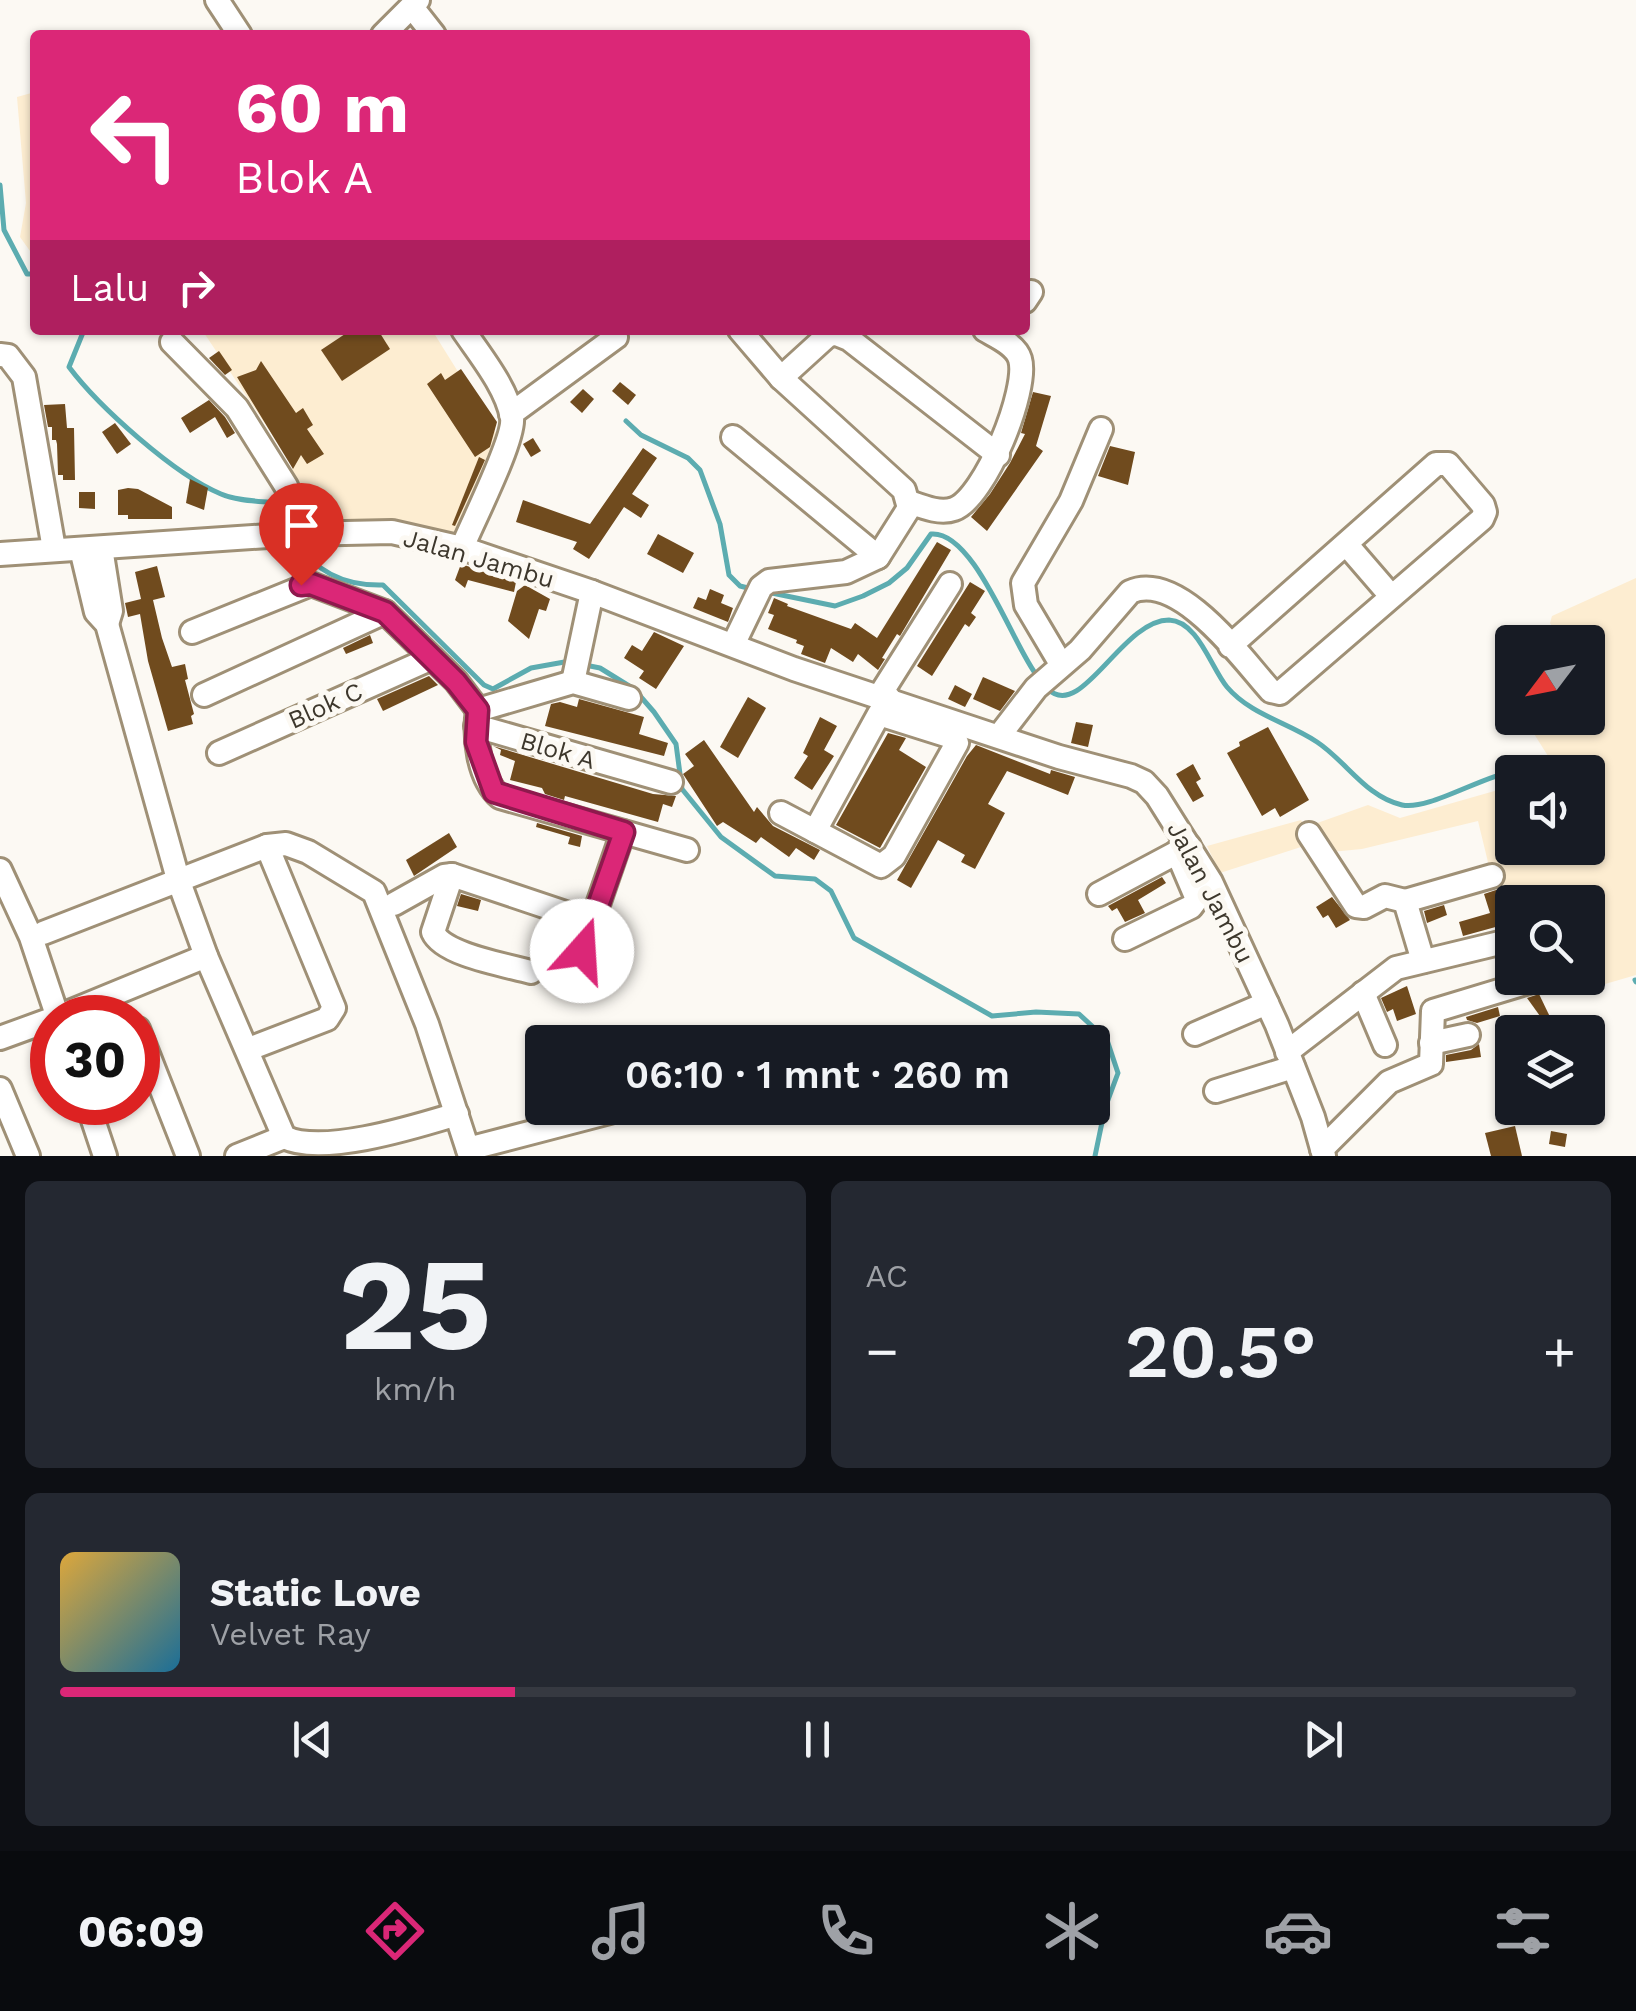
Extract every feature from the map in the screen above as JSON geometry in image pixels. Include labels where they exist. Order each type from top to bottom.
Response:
[{"type":"street","points":[[217,0],[237,30]]},
{"type":"street","points":[[388,30],[415,3],[431,30]]},
{"type":"street","points":[[462,548],[507,446],[512,424],[511,414],[466,335]]},
{"type":"street","points":[[734,644],[757,595],[775,580],[846,572],[878,557],[906,514],[909,502],[904,490],[781,378],[744,335]]},
{"type":"street","points":[[781,378],[831,335]]},
{"type":"street","points":[[842,335],[998,455]]},
{"type":"street","points":[[909,502],[930,510],[954,509],[968,499],[998,455],[1022,379],[1015,348],[999,335]]},
{"type":"street","points":[[511,414],[616,336]]},
{"type":"street","points":[[172,342],[236,408],[286,486],[296,534]]},
{"type":"street","points":[[0,355],[8,356],[24,378],[53,542],[0,538]]},
{"type":"street","points":[[1049,676],[1026,605],[1023,583],[1071,501],[1101,429]]},
{"type":"street","points":[[733,437],[878,557]]},
{"type":"street","points":[[999,736],[1049,676],[1080,650],[1130,592],[1138,588],[1184,601],[1278,694],[1482,519],[1483,504],[1448,464],[1441,462],[1230,646]]},
{"type":"street","name":"Jalan Jambu","points":[[0,554],[53,542],[91,548],[296,534],[392,532],[462,548],[592,592],[882,703],[1144,782],[1157,796],[1266,1002],[1323,1152]]},
{"type":"street","points":[[1347,545],[1391,596]]},
{"type":"street","points":[[91,548],[111,611],[107,624],[178,879],[206,956],[301,1150]]},
{"type":"street","points":[[192,632],[311,584],[385,612],[432,658],[477,718],[576,668]]},
{"type":"street","points":[[816,831],[882,703],[950,584]]},
{"type":"street","points":[[576,668],[592,592]]},
{"type":"street","points":[[204,695],[385,612]]},
{"type":"street","name":"Blok C","points":[[219,753],[432,658]]},
{"type":"street","points":[[576,668],[628,698]]},
{"type":"street","points":[[781,813],[872,864],[886,865],[956,743],[952,737],[882,703]]},
{"type":"street","name":"Blok A","points":[[671,782],[477,718],[476,742],[489,783],[500,796],[687,850]]},
{"type":"street","points":[[572,980],[624,832]]},
{"type":"street","points":[[1309,834],[1356,906],[1364,908],[1385,896],[1405,901],[1492,876]]},
{"type":"street","points":[[43,932],[267,846],[286,844],[308,852],[374,892],[426,1024],[469,1153],[566,1125]]},
{"type":"street","points":[[249,1050],[322,1021],[331,1016],[334,1008],[267,846]]},
{"type":"street","points":[[1100,894],[1184,848],[1197,900],[1125,939]]},
{"type":"street","points":[[0,870],[31,937],[49,995]]},
{"type":"street","points":[[394,904],[452,875],[592,922]]},
{"type":"street","points":[[452,875],[432,932],[437,941],[450,949],[531,972]]},
{"type":"street","points":[[1405,901],[1423,961]]},
{"type":"street","points":[[1216,1091],[1290,1060],[1396,968],[1495,944]]},
{"type":"street","points":[[115,995],[206,956]]},
{"type":"street","points":[[1323,1152],[1388,1082],[1431,1064],[1433,1011],[1495,993]]},
{"type":"street","points":[[1363,994],[1385,1044]]},
{"type":"street","points":[[1195,1034],[1266,1002]]},
{"type":"street","points":[[0,1038],[30,1027]]},
{"type":"street","points":[[1431,1042],[1468,1036]]},
{"type":"street","points":[[160,1085],[188,1156]]},
{"type":"street","points":[[0,1088],[28,1156]]},
{"type":"street","points":[[237,1156],[354,1145],[457,1114]]},
{"type":"street","points":[[95,1125],[105,1156]]},
{"type":"shaded area","points":[[30,93],[30,251],[20,237],[26,203],[17,97]]},
{"type":"shaded area","points":[[205,335],[435,335],[503,444],[463,535],[383,519],[304,524],[284,478],[294,467]]},
{"type":"shaded area","points":[[1636,578],[1636,975],[1605,984],[1605,885],[1494,887],[1478,821],[1362,849],[1310,854],[1304,846],[1220,873],[1207,846],[1301,820],[1306,827],[1368,805],[1400,818],[1495,791],[1495,865],[1605,865],[1605,755],[1547,755],[1535,735],[1605,735],[1605,625],[1551,625],[1552,616]]},
{"type":"building","points":[[344,335],[381,335],[390,349],[342,381],[321,350]]},
{"type":"building","points":[[219,351],[232,370],[225,375],[209,358]]},
{"type":"building","points":[[261,361],[296,413],[303,408],[313,425],[307,429],[324,454],[307,464],[301,455],[293,469],[237,377],[256,370]]},
{"type":"building","points":[[461,369],[497,422],[490,447],[475,457],[427,384],[441,373],[445,380]]},
{"type":"building","points":[[620,382],[636,395],[628,405],[612,391]]},
{"type":"building","points":[[583,389],[594,399],[582,413],[570,402]]},
{"type":"building","points":[[1033,392],[1051,396],[1036,446],[1043,451],[987,531],[971,517],[990,494],[1025,434],[1021,433]]},
{"type":"building","points":[[209,400],[235,433],[227,438],[215,417],[190,433],[181,418]]},
{"type":"building","points":[[65,404],[67,428],[74,428],[75,480],[63,480],[63,475],[58,475],[57,444],[52,440],[44,405]]},
{"type":"building","points":[[115,423],[131,444],[117,454],[102,432]]},
{"type":"building","points":[[533,438],[541,451],[531,457],[523,444]]},
{"type":"building","points":[[1110,446],[1135,452],[1128,485],[1098,476]]},
{"type":"building","points":[[643,448],[657,458],[632,494],[649,505],[641,518],[624,507],[589,559],[573,549],[577,542],[516,522],[523,500],[590,524]]},
{"type":"building","points":[[479,457],[485,460],[455,526],[452,525]]},
{"type":"building","points":[[190,479],[208,488],[204,510],[186,503]]},
{"type":"building","points":[[138,489],[172,507],[172,519],[128,519],[128,515],[118,515],[118,490]]},
{"type":"building","points":[[79,492],[95,492],[95,509],[79,508]]},
{"type":"building","points":[[658,534],[694,553],[683,573],[647,554]]},
{"type":"building","points":[[937,542],[951,550],[878,670],[858,654],[853,662],[831,648],[825,663],[801,654],[804,646],[797,640],[768,629],[774,615],[768,613],[774,598],[851,629],[855,623],[877,638]]},
{"type":"building","points":[[461,564],[516,582],[514,592],[468,580],[465,588],[455,580]]},
{"type":"building","points":[[157,566],[165,597],[153,600],[162,638],[172,667],[185,664],[194,714],[193,724],[168,731],[148,661],[140,614],[128,617],[125,603],[141,599],[135,572]]},
{"type":"building","points":[[970,582],[985,591],[971,613],[976,617],[969,627],[965,624],[932,676],[917,666]]},
{"type":"building","points":[[525,585],[550,599],[546,611],[539,609],[529,639],[508,621],[517,591]]},
{"type":"building","points":[[710,589],[724,595],[721,603],[733,608],[728,622],[693,608],[698,597],[706,600]]},
{"type":"building","points":[[654,632],[684,646],[656,689],[639,678],[644,671],[624,658],[632,645],[642,651]]},
{"type":"building","points":[[370,635],[373,643],[346,654],[343,648]]},
{"type":"building","points":[[429,676],[438,685],[383,711],[377,699]]},
{"type":"building","points":[[983,677],[1015,691],[1000,711],[973,699]]},
{"type":"building","points":[[955,685],[972,694],[965,707],[948,699]]},
{"type":"building","points":[[748,697],[766,708],[738,758],[720,747]]},
{"type":"building","points":[[579,699],[644,717],[639,734],[668,743],[664,756],[545,726],[551,704],[560,702],[577,707]]},
{"type":"building","points":[[820,717],[837,726],[824,750],[834,756],[812,790],[794,778],[808,756],[803,753]]},
{"type":"building","points":[[1076,722],[1093,725],[1088,747],[1071,743]]},
{"type":"building","points":[[1268,727],[1309,800],[1280,817],[1275,808],[1262,816],[1227,753]]},
{"type":"building","points":[[888,733],[906,738],[899,750],[926,767],[880,848],[836,825]]},
{"type":"building","points":[[704,740],[754,812],[757,807],[773,826],[820,850],[814,860],[796,848],[789,857],[761,837],[756,843],[723,822],[717,826],[683,774],[694,766],[685,754]]},
{"type":"building","points":[[976,745],[1050,774],[1051,770],[1075,777],[1068,795],[1007,771],[988,804],[1005,813],[975,869],[961,862],[965,855],[938,840],[911,888],[897,880]]},
{"type":"building","points":[[493,746],[653,794],[676,796],[672,807],[663,804],[658,822],[565,796],[564,800],[545,794],[542,788],[510,780],[515,761],[500,755],[501,750]]},
{"type":"building","points":[[1193,764],[1201,779],[1196,782],[1204,796],[1193,802],[1176,774]]},
{"type":"building","points":[[537,823],[582,836],[580,847],[568,844],[570,837],[536,827]]},
{"type":"building","points":[[449,833],[457,847],[414,876],[406,860]]},
{"type":"building","points":[[1162,877],[1166,883],[1138,900],[1145,913],[1125,922],[1117,908],[1112,911],[1108,906]]},
{"type":"building","points":[[1495,890],[1495,927],[1463,936],[1459,922],[1490,913],[1484,894]]},
{"type":"building","points":[[461,894],[481,900],[478,911],[457,906]]},
{"type":"building","points":[[1332,897],[1350,920],[1336,928],[1328,915],[1323,918],[1316,907]]},
{"type":"building","points":[[1444,905],[1447,915],[1427,923],[1424,911]]},
{"type":"building","points":[[1407,986],[1416,1014],[1397,1021],[1393,1009],[1387,1012],[1381,998]]},
{"type":"building","points":[[1539,995],[1549,1015],[1539,1015],[1527,998]]},
{"type":"building","points":[[1498,1007],[1500,1015],[1477,1023],[1466,1017]]},
{"type":"building","points":[[1479,1044],[1481,1057],[1446,1062],[1446,1055],[1471,1050]]},
{"type":"building","points":[[1515,1126],[1522,1156],[1491,1156],[1485,1133]]},
{"type":"building","points":[[1551,1131],[1567,1134],[1565,1147],[1549,1144]]},
{"type":"waterway","points":[[0,185],[4,230],[30,274]]},
{"type":"waterway","points":[[82,335],[69,367],[99,401],[161,456],[202,485],[234,498],[276,503],[287,528]]},
{"type":"waterway","points":[[626,421],[641,435],[688,458],[700,470],[720,524],[729,575],[740,586],[752,589]]},
{"type":"waterway","points":[[767,592],[835,606],[889,583],[907,568],[931,534],[947,538],[978,570],[1038,677]]},
{"type":"waterway","points":[[296,541],[313,562],[333,575],[357,583],[383,585],[484,685],[493,689],[531,668],[570,661]]},
{"type":"waterway","points":[[1048,689],[1061,696],[1074,692],[1135,635],[1152,624],[1169,620],[1179,622],[1196,637],[1221,679],[1237,697],[1317,742],[1367,787],[1389,801],[1402,805],[1428,802],[1495,777]]},
{"type":"waterway","points":[[585,665],[600,668],[634,689],[654,712],[676,744],[682,789],[721,837],[775,876],[815,879],[831,891],[854,938],[992,1016],[1079,1014],[1107,1040],[1118,1073],[1105,1108],[1095,1156]]},
{"type":"route","points":[[301,585],[311,584],[385,612],[456,682],[478,710],[476,742],[494,792],[624,832],[582,951]]}]
